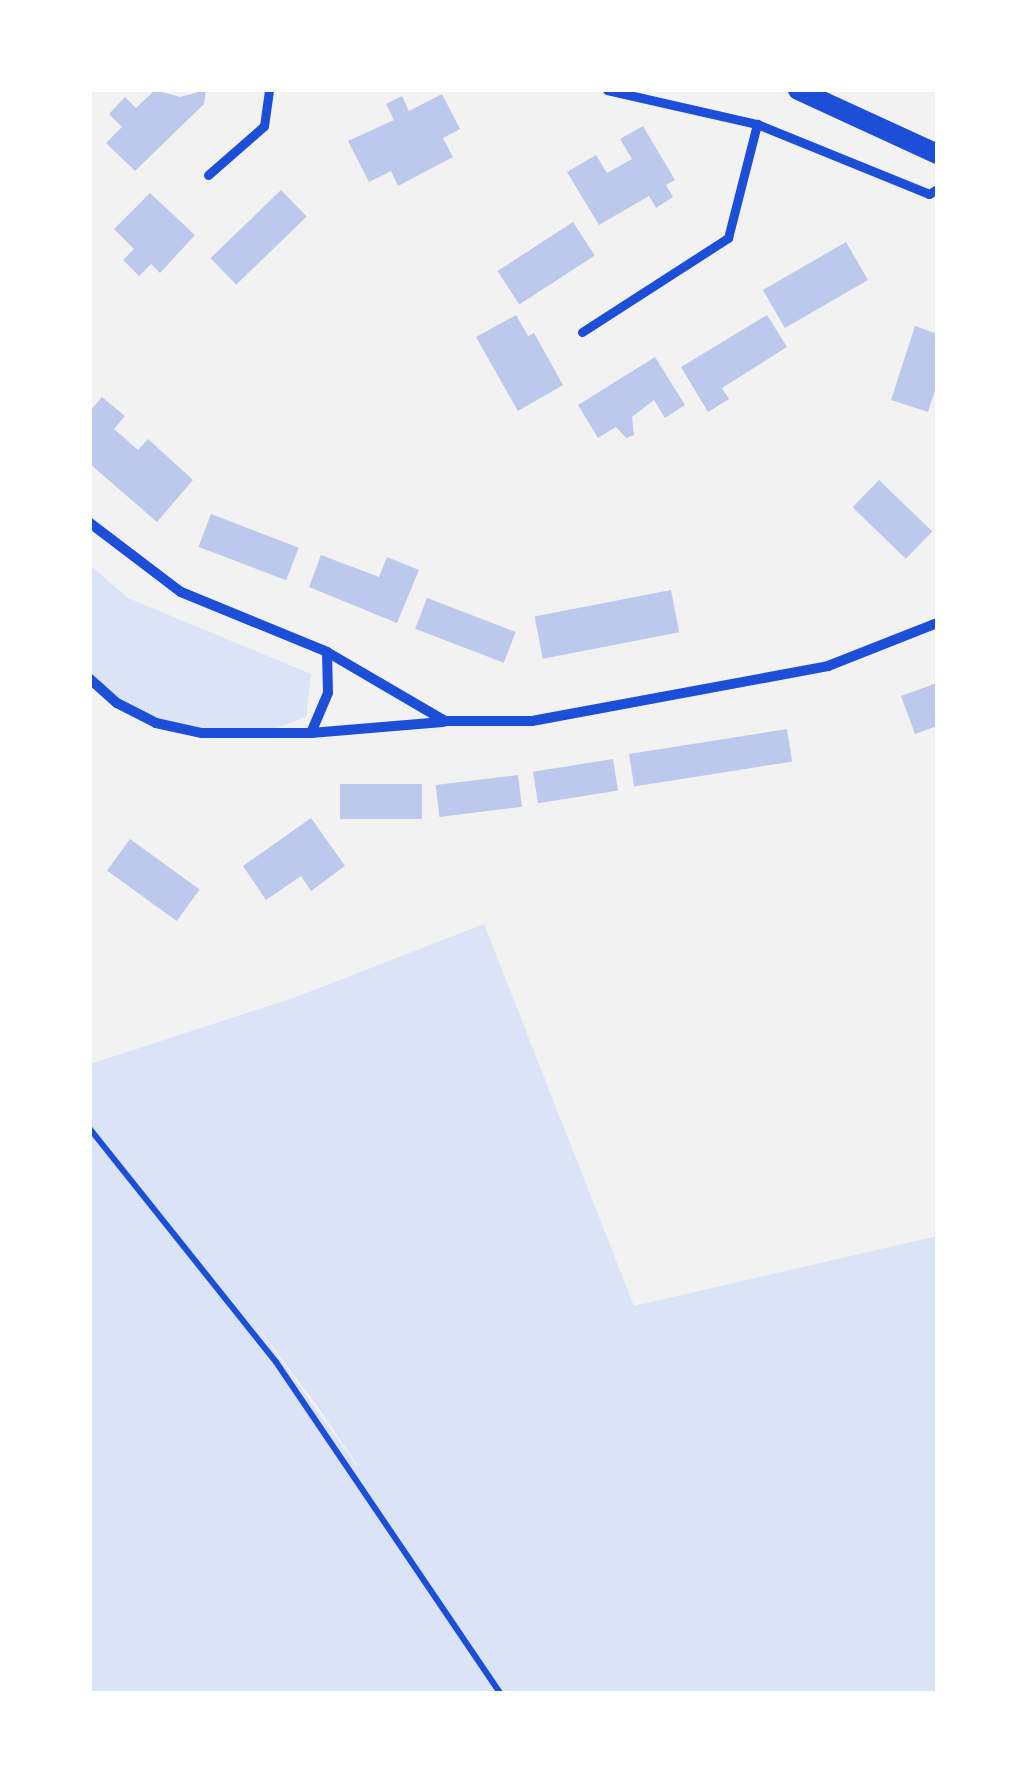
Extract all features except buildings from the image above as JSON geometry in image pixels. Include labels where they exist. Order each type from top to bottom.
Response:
[{"type":"main road","points":[[798,90],[937,154]]},
{"type":"street","points":[[208,175],[264,126],[269,90]]},
{"type":"street","points":[[607,90],[756,124],[929,194],[937,189]]},
{"type":"street","points":[[582,332],[728,238],[756,124]]},
{"type":"street","points":[[90,523],[181,592],[326,652],[445,722]]},
{"type":"street","points":[[90,679],[117,704],[156,723],[202,733],[311,733],[445,722],[532,721],[828,666],[937,624]]},
{"type":"street","points":[[311,733],[328,693],[326,652]]},
{"type":"path","points":[[90,1128],[276,1362],[500,1693]]},
{"type":"shaded area","points":[[90,565],[128,598],[311,674],[306,717],[258,735],[156,723],[90,679]]},
{"type":"shaded area","points":[[484,924],[634,1306],[937,1236],[937,1693],[90,1693],[90,1064],[296,997]],"holes":[[[250,1317],[318,1407],[358,1466]]]}]
